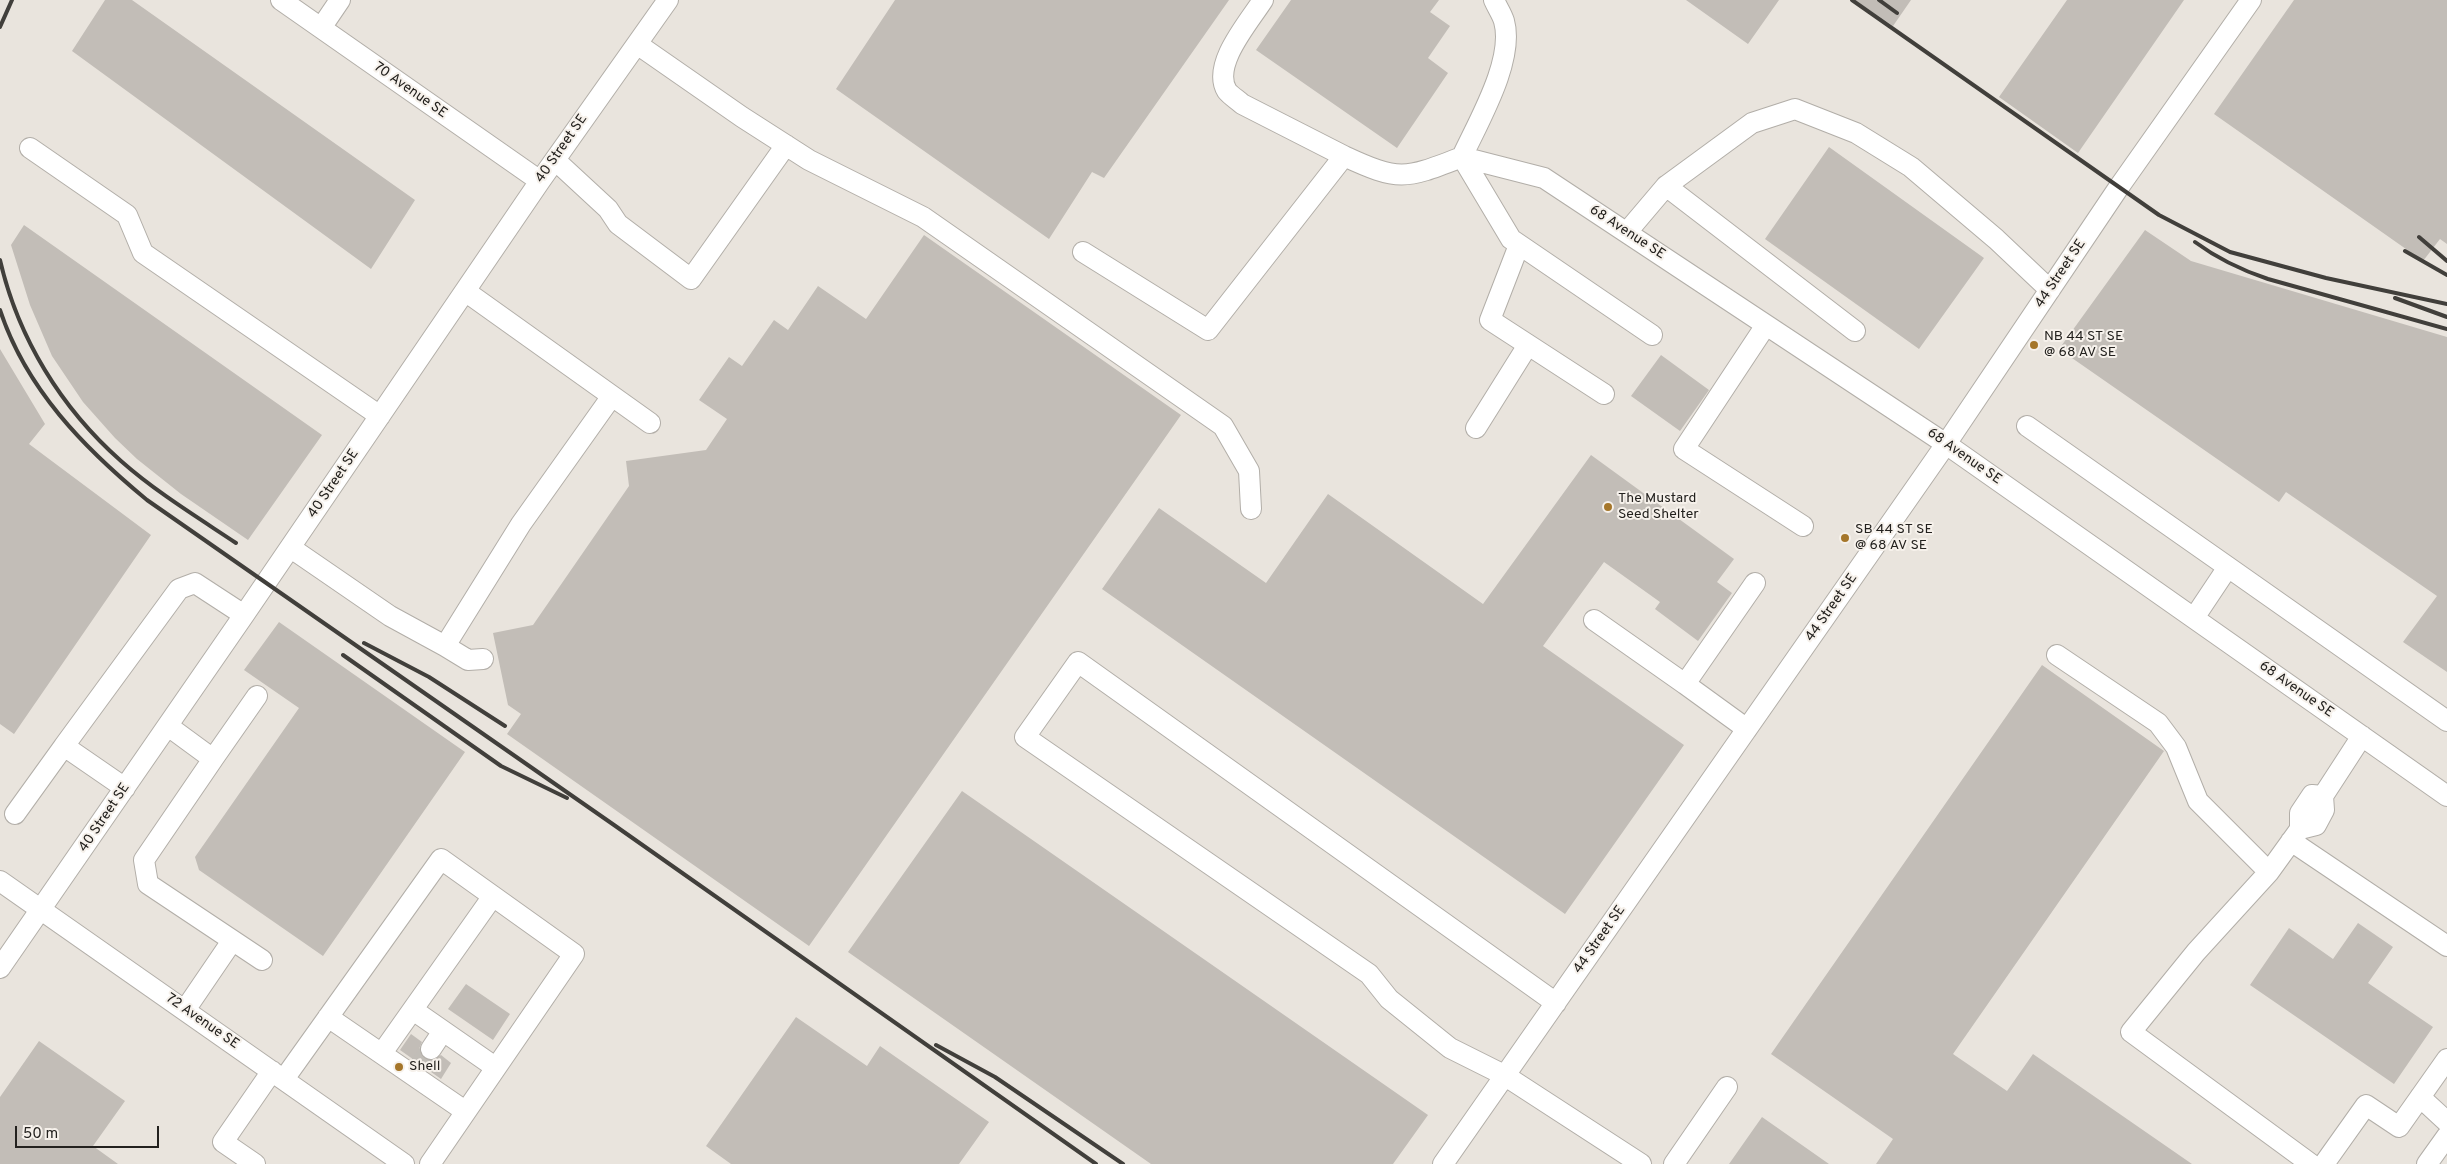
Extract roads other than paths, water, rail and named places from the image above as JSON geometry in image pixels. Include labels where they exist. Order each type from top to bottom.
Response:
[{"type":"street","name":"70 Avenue SE","points":[[281,0],[540,181]]},
{"type":"street","points":[[321,28],[340,0]]},
{"type":"street","name":"40 Street SE","points":[[0,968],[291,548],[540,181],[668,0]]},
{"type":"street","points":[[1263,0],[1226,59],[1222,77],[1228,92],[1242,104],[1344,156],[1375,170],[1397,176],[1416,175],[1462,157],[1495,83],[1503,58],[1506,40],[1504,21],[1494,0]]},
{"type":"street","name":"44 Street SE","points":[[1442,1164],[1946,444],[2119,187],[2252,0]]},
{"type":"street","points":[[637,44],[809,160],[923,217],[1223,426],[1249,471],[1251,509]]},
{"type":"street","points":[[1627,232],[1666,186],[1752,123],[1795,109],[1856,133],[1911,166],[1996,239],[2050,290]]},
{"type":"street","points":[[555,160],[608,209],[618,224],[691,279],[786,145]]},
{"type":"street","points":[[30,148],[127,215],[143,253],[380,416]]},
{"type":"street","points":[[1083,252],[1208,330],[1344,156]]},
{"type":"street","points":[[1462,157],[1510,239],[1652,335]]},
{"type":"street","name":"68 Avenue SE","points":[[1462,157],[1544,178],[1946,444],[2447,796]]},
{"type":"street","points":[[1666,186],[1855,331]]},
{"type":"street","points":[[1519,245],[1490,320],[1604,394]]},
{"type":"street","points":[[465,291],[650,423]]},
{"type":"street","points":[[1766,325],[1684,448],[1802,526]]},
{"type":"street","points":[[1476,428],[1528,345]]},
{"type":"street","points":[[445,646],[521,524],[612,396]]},
{"type":"street","points":[[2027,426],[2447,721]]},
{"type":"street","points":[[291,548],[390,616],[468,660],[483,659]]},
{"type":"street","points":[[2194,618],[2228,567]]},
{"type":"street","points":[[15,814],[178,589],[195,583],[244,615]]},
{"type":"street","points":[[1685,684],[1755,583]]},
{"type":"street","points":[[1594,620],[1747,729]]},
{"type":"street","points":[[2057,655],[2158,722],[2176,748],[2198,801],[2269,872]]},
{"type":"street","points":[[1556,1003],[1078,662],[1025,737],[1369,974],[1389,1000],[1450,1048],[1504,1076],[1628,1160]]},
{"type":"street","points":[[257,696],[144,860],[148,884],[262,960]]},
{"type":"street","points":[[168,726],[213,759]]},
{"type":"street","points":[[2311,1164],[2131,1032],[2196,952],[2269,872],[2296,835],[2300,813],[2312,796],[2323,796],[2362,736]]},
{"type":"street","points":[[64,746],[125,788]]},
{"type":"street","points":[[2296,835],[2447,946]]},
{"type":"street","points":[[255,1164],[224,1142],[328,1017],[441,859],[574,954],[430,1164]]},
{"type":"street","name":"72 Avenue SE","points":[[0,881],[404,1164]]},
{"type":"street","points":[[382,1053],[493,896]]},
{"type":"street","points":[[185,1010],[232,941]]},
{"type":"street","points":[[412,1010],[495,1067]]},
{"type":"street","points":[[328,1017],[382,1053],[422,1063],[465,1111]]},
{"type":"street","points":[[422,1063],[443,1031]]},
{"type":"street","points":[[2324,1164],[2366,1105],[2399,1127],[2447,1059]]},
{"type":"street","points":[[1674,1164],[1727,1087]]},
{"type":"street","points":[[2420,1097],[2447,1122]]},
{"type":"street","points":[[2427,1164],[2447,1136]]},
{"type":"tunnel","points":[[420,1065],[431,1049]]},
{"type":"railway","points":[[0,27],[12,0]]},
{"type":"railway","points":[[1852,0],[2159,215],[2230,252],[2326,278],[2447,304]]},
{"type":"railway","points":[[1879,0],[1897,13]]},
{"type":"railway","points":[[2419,237],[2447,261]]},
{"type":"railway","points":[[2195,242],[2230,264],[2268,279],[2447,329]]},
{"type":"railway","points":[[2405,251],[2447,275]]},
{"type":"railway","points":[[0,260],[8,289],[30,344],[61,395],[79,418],[99,440],[134,472],[177,504],[236,543]]},
{"type":"railway","points":[[2395,298],[2447,317]]},
{"type":"railway","points":[[0,310],[11,339],[41,391],[80,438],[147,500],[1096,1164]]},
{"type":"railway","points":[[364,643],[429,677],[505,726]]},
{"type":"railway","points":[[343,655],[501,766],[567,798]]},
{"type":"railway","points":[[936,1045],[995,1077],[1123,1164]]},
{"type":"place","name":"NB 44 ST SE @ 68 AV SE","points":[[2034,345]]},
{"type":"place","name":"The Mustard Seed Shelter","points":[[1608,507]]},
{"type":"place","name":"SB 44 ST SE @ 68 AV SE","points":[[1845,538]]},
{"type":"place","name":"Shell","points":[[399,1067]]}]
